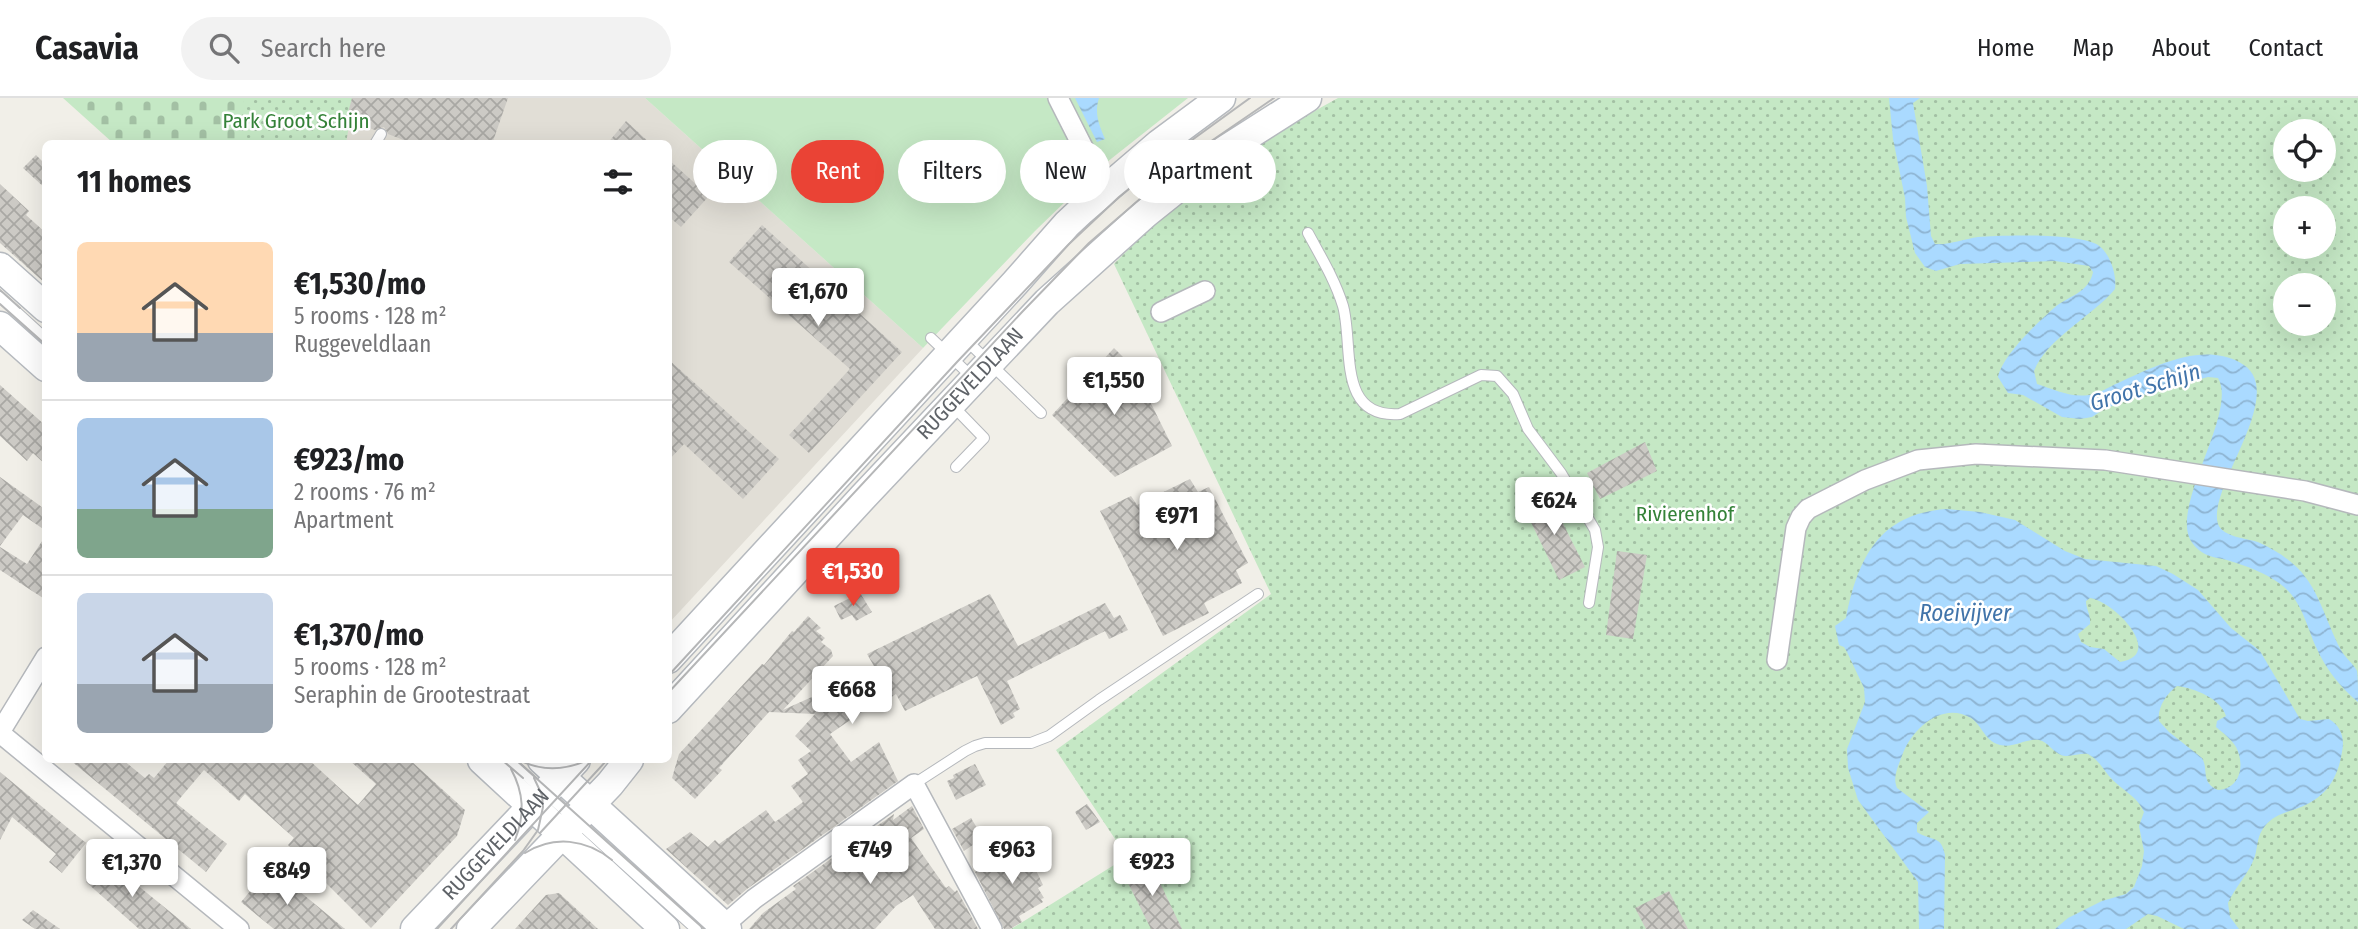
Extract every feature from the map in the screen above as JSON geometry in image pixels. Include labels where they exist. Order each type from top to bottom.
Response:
[{"type":"street","points":[[1058,98],[1079,140]]},
{"type":"street","name":"RUGGEVELDLAAN","points":[[672,654],[948,344],[1067,223],[1132,166],[1221,98]]},
{"type":"street","name":"RUGGEVELDLAAN","points":[[672,705],[1047,303],[1145,215],[1225,150],[1307,98]]},
{"type":"street","points":[[0,267],[42,304]]},
{"type":"street","points":[[1161,312],[1205,291]]},
{"type":"street","points":[[0,326],[42,364]]},
{"type":"street","points":[[1777,660],[1796,528],[1801,517],[1820,502],[1865,480],[1918,460],[1976,454],[2105,460],[2305,491],[2358,505]]},
{"type":"street","points":[[42,664],[0,732],[239,929]]},
{"type":"street","points":[[493,763],[551,779],[576,819],[665,929]]},
{"type":"street","name":"RUGGEVELDLAAN","points":[[471,929],[626,763]]},
{"type":"street","points":[[551,779],[576,819],[716,928],[915,784],[992,929]]},
{"type":"street","name":"RUGGEVELDLAAN","points":[[415,929],[551,779]]},
{"type":"lane","points":[[377,140],[381,134]]},
{"type":"lane","points":[[1308,233],[1331,276],[1344,310],[1348,355],[1356,391],[1372,411],[1388,415],[1400,414],[1481,375],[1497,376],[1513,394],[1528,429],[1560,473],[1595,530],[1598,547],[1589,603]]},
{"type":"lane","points":[[0,297],[42,334]]},
{"type":"lane","points":[[948,344],[983,373],[1041,413]]},
{"type":"lane","points":[[948,344],[983,373]]},
{"type":"lane","points":[[952,405],[984,438],[956,467]]},
{"type":"lane","points":[[915,784],[965,751],[985,743],[1031,743],[1049,736],[1258,594]]},
{"type":"lane","points":[[516,763],[551,779]]},
{"type":"shaded area","points":[[349,98],[645,98],[693,141],[693,203],[762,203],[923,348],[672,620],[672,140],[341,140]]},
{"type":"green space","points":[[63,98],[250,98],[245,140],[110,140]]},
{"type":"green space","name":"Park Groot Schijn","points":[[244,98],[354,98],[347,140],[239,140]]},
{"type":"green space","points":[[645,98],[1188,98],[1135,140],[1124,140],[1124,149],[1110,160],[1110,140],[1020,140],[1020,203],[1064,203],[923,348],[762,203],[777,203],[777,140],[693,141]]},
{"type":"green space","name":"Rivierenhof","points":[[1338,98],[2358,98],[2358,929],[1011,929],[1127,857],[1056,750],[1271,594],[1114,264],[1181,203],[1276,203],[1276,140],[1267,140]]},
{"type":"water","points":[[1075,98],[1099,98],[1097,114],[1105,139],[1096,140]]},
{"type":"water","name":"Groot Schijn","points":[[1889,98],[1920,98],[1913,103],[1927,186],[1931,236],[1935,244],[1989,236],[2075,238],[2098,245],[2109,259],[2114,271],[2115,289],[2049,348],[2034,371],[2037,384],[2069,394],[2089,395],[2177,359],[2209,355],[2239,362],[2253,375],[2257,394],[2253,415],[2224,487],[2218,508],[2218,524],[2231,535],[2273,549],[2309,582],[2341,650],[2357,671],[2358,702],[2324,662],[2302,612],[2286,589],[2256,570],[2205,554],[2194,546],[2189,537],[2187,517],[2191,497],[2220,410],[2222,392],[2218,378],[2208,377],[2139,396],[2104,409],[2092,417],[2080,419],[2062,417],[2023,395],[2008,393],[1998,377],[2006,359],[2047,314],[2087,285],[2093,272],[2089,266],[2055,261],[1960,264],[1936,271],[1925,267],[1915,253],[1906,217]]},
{"type":"water","name":"Roeivijver","points":[[1946,509],[1980,512],[2015,520],[2065,551],[2085,559],[2156,566],[2173,574],[2198,590],[2231,628],[2260,651],[2300,719],[2329,719],[2337,725],[2343,747],[2340,763],[2327,789],[2304,806],[2274,818],[2260,833],[2252,863],[2228,903],[2230,917],[2239,929],[2184,929],[2148,914],[2126,929],[2055,929],[2068,918],[2102,901],[2126,894],[2134,887],[2144,851],[2139,826],[2144,812],[2142,807],[2088,754],[2061,755],[2039,740],[2008,746],[1997,744],[1989,739],[1971,718],[1950,713],[1930,720],[1914,735],[1903,753],[1896,775],[1897,788],[1929,812],[1917,823],[1917,832],[1938,841],[1945,855],[1944,929],[1919,929],[1918,882],[1858,800],[1848,768],[1847,749],[1865,702],[1864,688],[1847,652],[1839,645],[1835,626],[1846,618],[1857,576],[1875,543],[1888,530],[1904,520]],"holes":[[[2090,598],[2111,608],[2131,628],[2137,639],[2138,649],[2133,657],[2120,662],[2104,649],[2090,647],[2081,642],[2078,634],[2090,624],[2086,601]],[[2177,686],[2206,695],[2219,704],[2226,716],[2217,721],[2216,727],[2234,744],[2240,761],[2239,774],[2226,789],[2218,790],[2212,787],[2207,780],[2202,758],[2159,721],[2163,702]]]},
{"type":"building","points":[[352,98],[508,98],[493,140],[404,140],[388,134],[384,127],[375,130],[346,120]]},
{"type":"building","points":[[626,121],[647,140],[610,140]]},
{"type":"building","points":[[36,155],[42,161],[42,185],[23,168]]},
{"type":"building","points":[[672,163],[693,182],[693,203],[703,203],[681,227],[672,219]]},
{"type":"building","points":[[0,184],[29,211],[26,215],[42,229],[42,280],[0,243]]},
{"type":"building","points":[[762,225],[902,352],[809,453],[789,435],[850,369],[729,262]]},
{"type":"building","points":[[1114,348],[1133,367],[1172,446],[1115,477],[1052,415]]},
{"type":"building","points":[[672,363],[779,459],[743,499],[684,444],[672,457]]},
{"type":"building","points":[[0,385],[42,422],[42,461],[33,453],[27,461],[0,436]]},
{"type":"building","points":[[1645,442],[1657,471],[1600,499],[1587,473]]},
{"type":"building","points":[[0,477],[42,507],[42,528],[23,515],[0,546]]},
{"type":"building","points":[[1190,479],[1198,492],[1209,487],[1248,563],[1236,570],[1242,583],[1204,603],[1209,613],[1163,636],[1100,511],[1131,496],[1137,505]]},
{"type":"building","points":[[1548,494],[1585,567],[1559,580],[1523,506]]},
{"type":"building","points":[[42,541],[42,597],[0,570],[0,547],[27,564]]},
{"type":"building","points":[[1617,551],[1647,555],[1633,639],[1606,635]]},
{"type":"building","points":[[860,593],[872,612],[856,621],[852,615],[841,620],[834,606]]},
{"type":"building","points":[[990,594],[1018,646],[1105,603],[1114,618],[1120,615],[1128,630],[1109,639],[1105,631],[1007,681],[1020,709],[1013,713],[1015,717],[1001,725],[977,676],[905,711],[896,694],[890,698],[888,694],[830,734],[851,762],[879,742],[898,781],[728,905],[666,849],[690,832],[708,847],[715,840],[719,844],[766,810],[775,822],[803,802],[791,786],[808,774],[798,760],[811,751],[795,736],[815,714],[769,712],[695,799],[672,778],[679,754],[808,616],[821,628],[816,631],[825,638],[821,642],[831,650],[833,656],[783,710],[875,668],[867,654]]},
{"type":"building","points":[[74,763],[127,763],[145,778],[149,774],[154,778],[166,763],[312,763],[358,805],[376,784],[352,763],[413,763],[465,810],[457,836],[371,928],[288,845],[294,838],[245,794],[239,801],[204,770],[176,803],[227,844],[206,872]]},
{"type":"building","points":[[975,764],[986,785],[956,800],[947,781]]},
{"type":"building","points":[[0,772],[86,843],[62,873],[49,862],[56,854],[12,817],[0,840]]},
{"type":"building","points":[[1087,804],[1100,822],[1086,830],[1075,812]]},
{"type":"building","points":[[912,806],[924,829],[911,838],[946,888],[949,886],[955,892],[957,890],[978,929],[935,929],[913,895],[896,906],[875,929],[749,929],[763,913],[796,889],[793,886],[894,814],[893,820]]},
{"type":"building","points":[[971,818],[983,838],[964,851],[952,829]]},
{"type":"building","points":[[1023,843],[1043,885],[1038,888],[1044,898],[1041,899],[1043,902],[1019,916],[1022,922],[1010,929],[1004,929],[975,872]]},
{"type":"building","points":[[102,857],[191,929],[139,929],[86,882]]},
{"type":"building","points":[[1151,864],[1182,929],[1151,929],[1123,873],[1137,866],[1139,870]]},
{"type":"building","points":[[281,876],[345,929],[274,929],[241,902],[262,877],[274,886]]},
{"type":"building","points":[[1669,891],[1688,929],[1646,929],[1635,908]]},
{"type":"building","points":[[559,893],[598,929],[515,929],[546,895]]},
{"type":"building","points":[[33,910],[60,929],[35,929],[22,920]]},
{"type":"tram line","points":[[672,672],[1069,244],[1119,197],[1163,161],[1250,98]]},
{"type":"tram line","points":[[672,689],[1089,243],[1204,146],[1274,98]]},
{"type":"tram line","points":[[0,290],[20,308]]},
{"type":"tram line","points":[[0,304],[42,341]]},
{"type":"tram line","points":[[506,763],[523,778]]},
{"type":"tram line","points":[[519,763],[704,929]]},
{"type":"tram line","points":[[526,763],[555,768],[580,763]]},
{"type":"tram line","points":[[437,929],[589,763]]},
{"type":"tram line","points":[[540,833],[604,763]]},
{"type":"tram line","points":[[511,769],[519,787],[522,804],[515,840]]},
{"type":"tram line","points":[[451,929],[523,851],[538,830],[543,807],[542,795],[534,778]]},
{"type":"tram line","points":[[525,853],[547,844],[570,842],[592,848],[612,860]]}]
